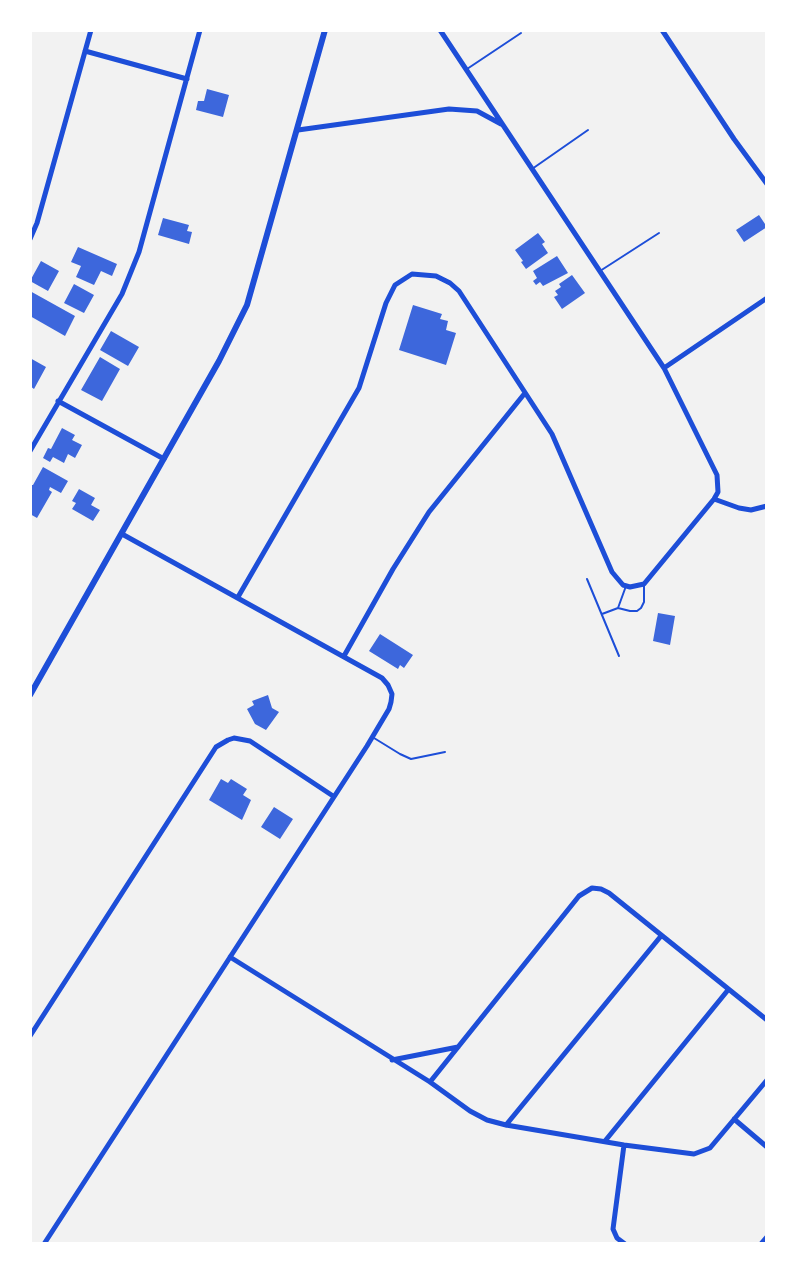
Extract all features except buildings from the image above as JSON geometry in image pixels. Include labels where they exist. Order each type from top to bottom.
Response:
[{"type":"street","points":[[30,239],[37,223],[91,30]]},
{"type":"street","points":[[30,451],[122,294],[139,252],[201,30]]},
{"type":"street","points":[[30,695],[219,361],[247,305],[325,30]]},
{"type":"street","points":[[238,597],[359,388],[386,303],[395,285],[412,274],[436,276],[459,291],[552,434],[618,581],[626,586],[637,587],[644,584],[718,492],[717,475],[664,368],[440,30]]},
{"type":"street","points":[[662,30],[764,176],[767,184]]},
{"type":"street","points":[[85,51],[187,79]]},
{"type":"street","points":[[298,130],[449,109],[477,111],[503,125]]},
{"type":"street","points":[[664,368],[767,298]]},
{"type":"street","points":[[344,656],[393,569],[429,512],[525,393]]},
{"type":"street","points":[[58,401],[164,459]]},
{"type":"street","points":[[714,499],[751,510],[767,506]]},
{"type":"street","points":[[44,1244],[372,736],[389,709],[392,694],[382,678],[122,534]]},
{"type":"street","points":[[30,1036],[216,747],[234,738],[250,741],[333,796]]},
{"type":"street","points":[[430,1082],[579,896],[588,889],[596,888],[606,891],[767,1020]]},
{"type":"street","points":[[506,1125],[661,936]]},
{"type":"street","points":[[230,957],[391,1060],[430,1082],[470,1111],[487,1120],[506,1125],[624,1145],[677,1152],[702,1152],[710,1148],[767,1080]]},
{"type":"street","points":[[605,1141],[728,990]]},
{"type":"street","points":[[391,1060],[458,1047]]},
{"type":"street","points":[[734,1119],[767,1147]]},
{"type":"street","points":[[624,1145],[613,1229],[617,1238],[626,1244]]},
{"type":"street","points":[[761,1244],[767,1237]]},
{"type":"lane","points":[[467,69],[521,33]]},
{"type":"lane","points":[[532,169],[588,130]]},
{"type":"lane","points":[[600,272],[658,233]]},
{"type":"lane","points":[[587,579],[619,656]]},
{"type":"lane","points":[[602,614],[618,608],[637,611],[644,602],[644,584]]},
{"type":"lane","points":[[618,608],[626,586]]},
{"type":"lane","points":[[372,736],[411,759],[445,752]]}]
